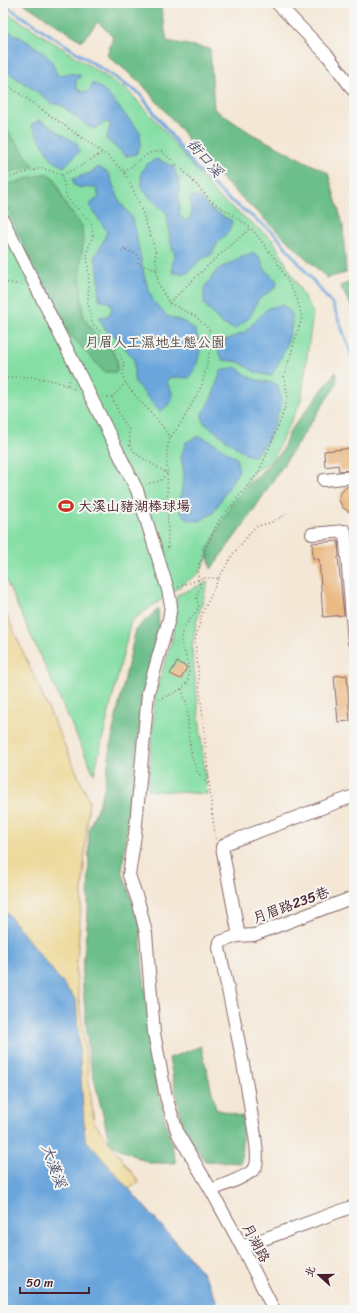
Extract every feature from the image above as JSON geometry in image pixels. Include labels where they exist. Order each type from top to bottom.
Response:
[{"type":"street","points":[[277,3],[328,56],[354,91]]},
{"type":"street","name":"月湖路","points":[[3,220],[136,486],[168,590],[171,605],[169,619],[148,693],[135,835],[129,875],[139,904],[146,933],[154,1033],[166,1097],[178,1134],[211,1190],[274,1310]]},
{"type":"street","points":[[324,480],[354,477]]},
{"type":"street","points":[[312,534],[349,531],[354,642]]},
{"type":"street","points":[[237,936],[238,932],[222,846],[354,796]]},
{"type":"street","name":"月眉路235巷","points":[[211,1190],[250,1173],[255,1167],[255,1138],[246,1072],[219,948],[220,942],[237,936],[254,935],[354,897]]},
{"type":"street","points":[[242,1247],[354,1206]]},
{"type":"path","points":[[3,82],[109,157],[124,172],[138,200],[155,249],[158,283],[169,303],[195,316],[209,329],[212,341],[202,385],[182,422],[170,438],[167,449],[168,551]]},
{"type":"path","points":[[124,172],[149,153],[161,151],[183,170],[211,201],[251,228],[276,260],[297,300],[302,317],[284,377],[288,398],[259,472],[219,520],[199,564],[198,579],[201,586],[196,599],[199,607],[182,633],[181,640],[190,671],[188,679],[182,689],[172,695],[159,698],[147,708]]},
{"type":"path","points":[[3,179],[42,168],[62,175],[81,166],[102,152]]},
{"type":"path","points":[[62,175],[67,198],[91,223],[93,235],[87,252],[89,284],[88,303],[92,323],[119,353],[124,364],[123,378],[126,384],[163,427],[170,438]]},
{"type":"path","points":[[169,303],[219,255],[251,228]]},
{"type":"path","points":[[126,250],[138,255],[138,264],[157,270]]},
{"type":"path","points":[[3,379],[11,376],[39,377],[68,385]]},
{"type":"path","points":[[92,398],[112,397],[126,384]]},
{"type":"path","points":[[112,397],[121,418],[129,430],[130,445],[136,454],[167,473]]},
{"type":"path","points":[[136,486],[160,481],[167,473]]},
{"type":"path","points":[[222,846],[215,838],[195,641],[204,609],[233,554],[255,527],[272,522],[287,514]]},
{"type":"path","points":[[168,590],[198,579],[219,578]]},
{"type":"path","points":[[182,689],[187,706],[189,740],[192,758],[198,773],[210,786]]},
{"type":"green space","points":[[23,3],[160,3],[167,41],[210,49],[214,109],[252,134],[328,173],[343,225],[346,273],[327,278],[207,165],[181,130],[142,84],[107,55],[113,37],[98,22],[82,41]]},
{"type":"green space","name":"月眉人工濕地生態公園","points":[[3,10],[127,90],[152,116],[215,194],[273,240],[313,313],[301,401],[272,460],[255,472],[199,573],[131,621],[94,774],[3,574]]},
{"type":"green space","points":[[3,120],[8,131],[34,166],[3,174]]},
{"type":"green space","points":[[46,173],[55,179],[65,204],[82,226],[83,243],[80,268],[83,317],[99,339],[112,350],[117,359],[117,372],[104,372],[60,323],[3,199],[3,186]]},
{"type":"green space","points":[[354,281],[354,311],[340,286]]},
{"type":"green space","points":[[336,372],[336,385],[245,523],[211,569],[207,551],[233,501],[282,451],[290,431]]},
{"type":"green space","points":[[208,582],[196,624],[192,648],[207,794],[148,790],[155,694],[172,640],[177,595]]},
{"type":"green space","points":[[158,609],[159,629],[145,680],[122,871],[140,924],[142,960],[154,1074],[176,1163],[149,1163],[110,1144],[89,1058],[82,975],[88,915],[89,829],[104,790],[113,731],[136,629]]},
{"type":"green space","points":[[201,1046],[216,1109],[243,1117],[241,1163],[205,1161],[183,1128],[169,1058]]},
{"type":"sand","points":[[3,607],[89,800],[76,973],[94,1122],[139,1182],[3,1275]]},
{"type":"water","points":[[3,28],[28,42],[45,54],[50,59],[59,76],[64,74],[76,74],[81,76],[76,80],[76,87],[82,92],[89,92],[93,83],[104,90],[140,132],[141,144],[136,154],[126,156],[106,139],[110,127],[109,122],[103,123],[95,129],[86,125],[61,105],[50,103],[43,96],[3,69]]},
{"type":"water","points":[[39,120],[77,143],[79,152],[64,167],[52,160],[31,125]]},
{"type":"water","points":[[156,159],[173,166],[179,181],[179,214],[185,221],[191,217],[190,197],[199,196],[210,209],[232,221],[230,231],[219,241],[211,255],[201,259],[188,273],[173,273],[172,266],[175,255],[170,241],[166,212],[153,201],[142,188],[141,173],[146,165]]},
{"type":"water","points":[[99,167],[109,174],[120,202],[133,219],[144,275],[153,301],[167,316],[184,322],[195,330],[201,347],[196,367],[189,378],[170,377],[167,383],[172,392],[172,401],[160,412],[134,381],[134,359],[116,337],[105,329],[99,317],[108,316],[112,310],[110,303],[99,299],[99,278],[95,256],[107,231],[89,205],[99,197],[96,187],[80,188],[74,185],[73,179],[90,173]]},
{"type":"water","points":[[251,253],[259,256],[266,271],[277,281],[276,287],[258,300],[250,317],[235,329],[222,324],[204,304],[204,288],[218,269]]},
{"type":"water","points":[[283,305],[292,314],[291,330],[283,354],[271,376],[255,372],[239,362],[223,360],[218,353],[221,342],[245,332],[268,308]]},
{"type":"water","points":[[235,367],[253,379],[277,384],[282,402],[268,440],[254,456],[245,454],[203,422],[202,414],[212,397],[221,371]]},
{"type":"water","points":[[199,436],[214,443],[236,458],[239,470],[213,513],[200,521],[189,520],[181,513],[180,501],[184,473],[181,457],[186,442]]},
{"type":"water","name":"大漢溪","points":[[3,908],[76,1000],[85,1139],[201,1271],[210,1285],[220,1310],[3,1310]]},
{"type":"building","points":[[354,448],[354,470],[339,471],[338,465],[325,467],[324,451]]},
{"type":"building","points":[[354,485],[354,515],[342,507],[339,499],[341,493],[346,487]]},
{"type":"building","points":[[338,541],[338,557],[344,615],[323,617],[319,559],[313,559],[312,543]]},
{"type":"building","points":[[177,662],[187,667],[181,679],[170,674]]},
{"type":"building","points":[[347,675],[350,721],[338,722],[334,676]]},
{"type":"waterway","name":"街口溪","points":[[3,4],[140,94],[196,168],[225,196],[275,234],[333,305],[354,361]]},
{"type":"place","name":"大溪山豬湖棒球場","points":[[66,506]]}]
